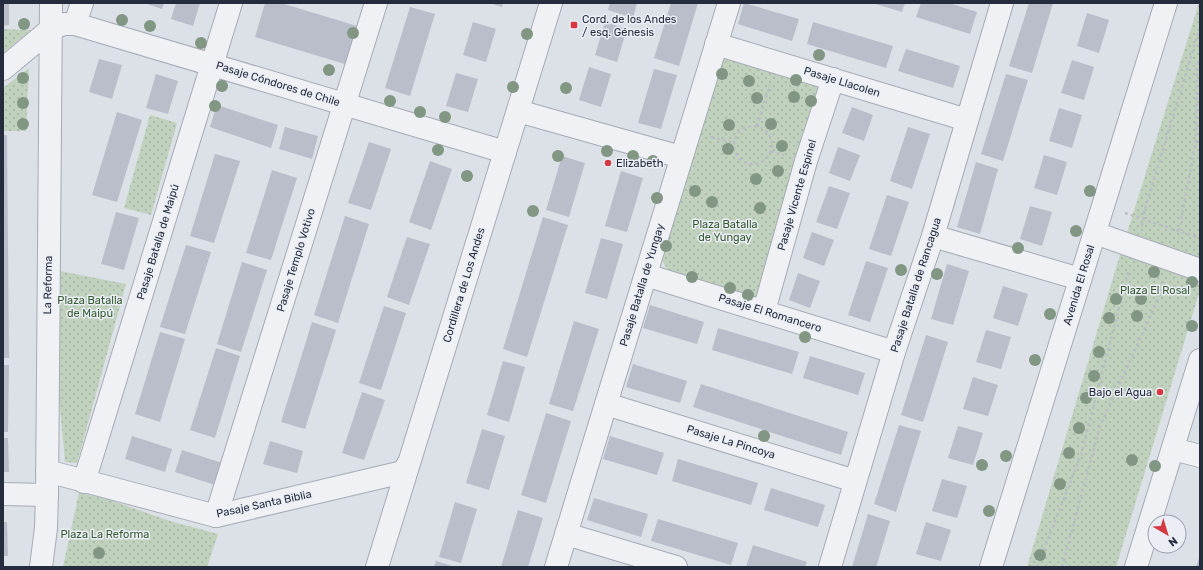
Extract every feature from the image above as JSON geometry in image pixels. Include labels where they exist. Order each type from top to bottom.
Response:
[{"type":"street","name":"La Reforma","points":[[41,567],[46,528],[47,495],[51,3]]},
{"type":"street","points":[[75,24],[82,3]]},
{"type":"street","name":"Pasaje Batalla de Maipú","points":[[84,482],[231,3]]},
{"type":"street","name":"Pasaje Templo Votivo","points":[[216,516],[376,3]]},
{"type":"street","name":"Cordillera de Los Andes","points":[[377,567],[551,3]]},
{"type":"street","name":"Pasaje Batalla de Yungay","points":[[556,567],[729,3]]},
{"type":"street","name":"Pasaje Batalla de Rancagua","points":[[830,567],[894,352],[933,236],[1002,3]]},
{"type":"street","name":"Avenida El Rosal","points":[[991,567],[1166,3]]},
{"type":"street","name":"Pasaje Cóndores de Chile","points":[[51,29],[64,24],[75,24],[505,152]]},
{"type":"street","points":[[3,69],[51,29]]},
{"type":"street","name":"Pasaje Llacolen","points":[[716,44],[967,120]]},
{"type":"street","name":"Pasaje Vicente Espinel","points":[[764,311],[806,161],[832,79]]},
{"type":"street","points":[[518,111],[681,157]]},
{"type":"street","points":[[1095,233],[1200,270]]},
{"type":"street","points":[[933,236],[1080,280]]},
{"type":"street","name":"Pasaje El Romancero","points":[[646,275],[894,352]]},
{"type":"street","points":[[1136,567],[1200,360]]},
{"type":"street","name":"Pasaje La Pincoya","points":[[606,404],[855,480]]},
{"type":"street","points":[[1173,449],[1200,456]]},
{"type":"street","name":"Pasaje Santa Biblia","points":[[47,471],[216,516],[403,472],[408,464]]},
{"type":"street","points":[[3,494],[47,495]]},
{"type":"street","points":[[566,534],[676,567]]},
{"type":"path","points":[[1143,220],[1200,27]]},
{"type":"path","points":[[1179,231],[1196,141],[1198,68],[1200,60]]},
{"type":"path","points":[[757,126],[777,62]]},
{"type":"path","points":[[757,126],[763,129],[771,138],[771,151],[768,156],[758,163],[746,162],[737,155],[734,143],[736,137],[745,128],[757,126]]},
{"type":"path","points":[[1104,205],[1143,220],[1200,238]]},
{"type":"path","points":[[1037,567],[1081,455],[1124,282],[1131,263]]},
{"type":"path","points":[[1062,567],[1100,426],[1151,315],[1166,277]]},
{"type":"green space","name":"Plaza El Rosal","points":[[1199,3],[1200,290],[1116,567],[1027,567],[1116,268]]},
{"type":"green space","points":[[3,29],[31,30],[3,53]]},
{"type":"green space","name":"Plaza Batalla de Yungay","points":[[724,56],[824,85],[762,303],[671,276],[659,255]]},
{"type":"green space","points":[[29,68],[26,131],[3,131],[3,88]]},
{"type":"green space","points":[[150,115],[177,123],[151,215],[124,208]]},
{"type":"green space","name":"Plaza Batalla de Maipú","points":[[60,271],[126,284],[77,463],[65,462],[58,385]]},
{"type":"green space","name":"Plaza La Reforma","points":[[79,493],[107,499],[170,521],[218,534],[207,567],[63,567]]},
{"type":"building","points":[[3,3],[9,3],[9,25],[3,26]]},
{"type":"building","points":[[144,3],[164,3],[162,9]]},
{"type":"building","points":[[176,3],[200,3],[193,26],[171,19]]},
{"type":"building","points":[[265,3],[281,3],[357,26],[345,64],[255,37]]},
{"type":"building","points":[[490,3],[503,3],[502,7]]},
{"type":"building","points":[[610,3],[637,3],[633,18],[608,10]]},
{"type":"building","points":[[671,3],[698,3],[679,66],[654,58]]},
{"type":"building","points":[[744,3],[799,19],[792,41],[738,24]]},
{"type":"building","points":[[872,3],[905,3],[902,12]]},
{"type":"building","points":[[921,3],[949,3],[977,12],[970,34],[916,17]]},
{"type":"building","points":[[1029,3],[1053,3],[1032,73],[1009,66]]},
{"type":"building","points":[[410,7],[435,14],[410,96],[385,88]]},
{"type":"building","points":[[1087,13],[1109,20],[1099,53],[1077,46]]},
{"type":"building","points":[[473,22],[496,29],[486,62],[463,55]]},
{"type":"building","points":[[605,22],[627,29],[617,62],[595,55]]},
{"type":"building","points":[[813,22],[893,46],[886,68],[807,44]]},
{"type":"building","points":[[906,49],[960,66],[953,88],[898,71]]},
{"type":"building","points":[[99,59],[122,65],[112,99],[89,92]]},
{"type":"building","points":[[1072,60],[1094,67],[1084,100],[1061,93]]},
{"type":"building","points":[[589,67],[611,74],[601,107],[579,100]]},
{"type":"building","points":[[654,69],[677,75],[661,129],[638,123]]},
{"type":"building","points":[[456,73],[478,79],[468,112],[446,106]]},
{"type":"building","points":[[156,74],[178,81],[168,114],[146,108]]},
{"type":"building","points":[[1006,74],[1028,80],[1003,161],[981,154]]},
{"type":"building","points":[[217,105],[278,125],[271,148],[210,127]]},
{"type":"building","points":[[852,107],[873,115],[864,141],[842,133]]},
{"type":"building","points":[[1059,108],[1082,115],[1072,148],[1049,141]]},
{"type":"building","points":[[117,112],[142,120],[117,202],[92,195]]},
{"type":"building","points":[[285,127],[318,136],[312,159],[279,149]]},
{"type":"building","points":[[908,127],[930,134],[912,189],[890,181]]},
{"type":"building","points":[[3,135],[7,135],[9,358],[3,358]]},
{"type":"building","points":[[369,142],[391,149],[371,210],[348,203]]},
{"type":"building","points":[[838,147],[860,155],[850,181],[829,173]]},
{"type":"building","points":[[215,154],[240,161],[214,243],[190,236]]},
{"type":"building","points":[[1044,155],[1067,162],[1057,195],[1034,188]]},
{"type":"building","points":[[562,156],[585,163],[569,217],[546,210]]},
{"type":"building","points":[[430,161],[452,169],[431,230],[409,222]]},
{"type":"building","points":[[976,162],[998,169],[980,234],[957,227]]},
{"type":"building","points":[[272,170],[297,178],[271,260],[246,253]]},
{"type":"building","points":[[621,171],[643,178],[627,232],[605,226]]},
{"type":"building","points":[[829,186],[850,193],[837,229],[816,222]]},
{"type":"building","points":[[887,195],[909,202],[891,256],[869,249]]},
{"type":"building","points":[[1030,206],[1052,212],[1042,246],[1020,239]]},
{"type":"building","points":[[116,212],[139,218],[124,270],[101,264]]},
{"type":"building","points":[[345,216],[369,224],[338,323],[314,315]]},
{"type":"building","points":[[543,217],[568,225],[527,357],[503,349]]},
{"type":"building","points":[[812,232],[834,240],[824,266],[803,258]]},
{"type":"building","points":[[407,237],[430,244],[409,305],[387,297]]},
{"type":"building","points":[[601,238],[623,244],[607,299],[585,293]]},
{"type":"building","points":[[186,245],[211,252],[185,334],[160,327]]},
{"type":"building","points":[[866,261],[888,268],[870,322],[848,315]]},
{"type":"building","points":[[242,262],[267,270],[241,352],[217,344]]},
{"type":"building","points":[[947,264],[969,271],[953,325],[931,319]]},
{"type":"building","points":[[798,273],[820,281],[810,308],[789,300]]},
{"type":"building","points":[[1003,286],[1028,294],[1018,326],[993,318]]},
{"type":"building","points":[[650,305],[704,322],[697,344],[643,328]]},
{"type":"building","points":[[384,306],[406,313],[381,390],[359,383]]},
{"type":"building","points":[[574,321],[599,329],[573,411],[549,404]]},
{"type":"building","points":[[312,322],[336,330],[305,429],[281,422]]},
{"type":"building","points":[[718,328],[799,352],[792,374],[712,350]]},
{"type":"building","points":[[986,330],[1011,337],[1001,369],[976,362]]},
{"type":"building","points":[[160,332],[185,339],[160,422],[135,414]]},
{"type":"building","points":[[926,335],[948,342],[923,422],[901,415]]},
{"type":"building","points":[[216,348],[240,356],[215,438],[190,430]]},
{"type":"building","points":[[810,356],[865,373],[858,395],[803,378]]},
{"type":"building","points":[[503,361],[525,367],[509,422],[487,415]]},
{"type":"building","points":[[633,364],[687,381],[680,403],[626,387]]},
{"type":"building","points":[[3,365],[9,365],[8,432],[3,432]]},
{"type":"building","points":[[973,377],[998,385],[988,416],[963,409]]},
{"type":"building","points":[[701,384],[848,432],[841,455],[693,407]]},
{"type":"building","points":[[362,392],[385,400],[364,460],[342,453]]},
{"type":"building","points":[[546,413],[571,421],[546,503],[521,495]]},
{"type":"building","points":[[899,425],[921,431],[896,512],[874,504]]},
{"type":"building","points":[[958,426],[983,433],[973,465],[948,458]]},
{"type":"building","points":[[482,429],[505,436],[489,490],[466,483]]},
{"type":"building","points":[[132,436],[172,449],[165,472],[125,459]]},
{"type":"building","points":[[610,436],[664,453],[657,475],[603,459]]},
{"type":"building","points":[[3,438],[8,438],[9,472],[3,472]]},
{"type":"building","points":[[270,441],[303,451],[297,473],[263,464]]},
{"type":"building","points":[[182,450],[222,463],[215,485],[175,472]]},
{"type":"building","points":[[678,459],[758,483],[751,505],[672,481]]},
{"type":"building","points":[[942,479],[967,486],[957,518],[932,511]]},
{"type":"building","points":[[771,488],[825,505],[818,527],[764,510]]},
{"type":"building","points":[[594,498],[648,514],[641,537],[587,520]]},
{"type":"building","points":[[455,502],[477,509],[461,563],[439,557]]},
{"type":"building","points":[[518,510],[543,518],[528,567],[501,567]]},
{"type":"building","points":[[868,514],[890,521],[878,561],[876,567],[852,567]]},
{"type":"building","points":[[658,519],[738,543],[731,565],[651,541]]},
{"type":"building","points":[[3,522],[7,522],[8,556],[3,556]]},
{"type":"building","points":[[926,522],[951,530],[941,561],[916,554]]},
{"type":"building","points":[[753,545],[807,562],[805,567],[746,567]]},
{"type":"building","points":[[1200,555],[1200,567],[1196,567]]},
{"type":"building","points":[[436,561],[455,567],[434,567]]},
{"type":"place","name":"Cord. de los Andes / esq. Génesis","points":[[574,25]]},
{"type":"place","name":"Elizabeth","points":[[608,163]]},
{"type":"place","name":"Bajo el Agua","points":[[1160,392]]}]
